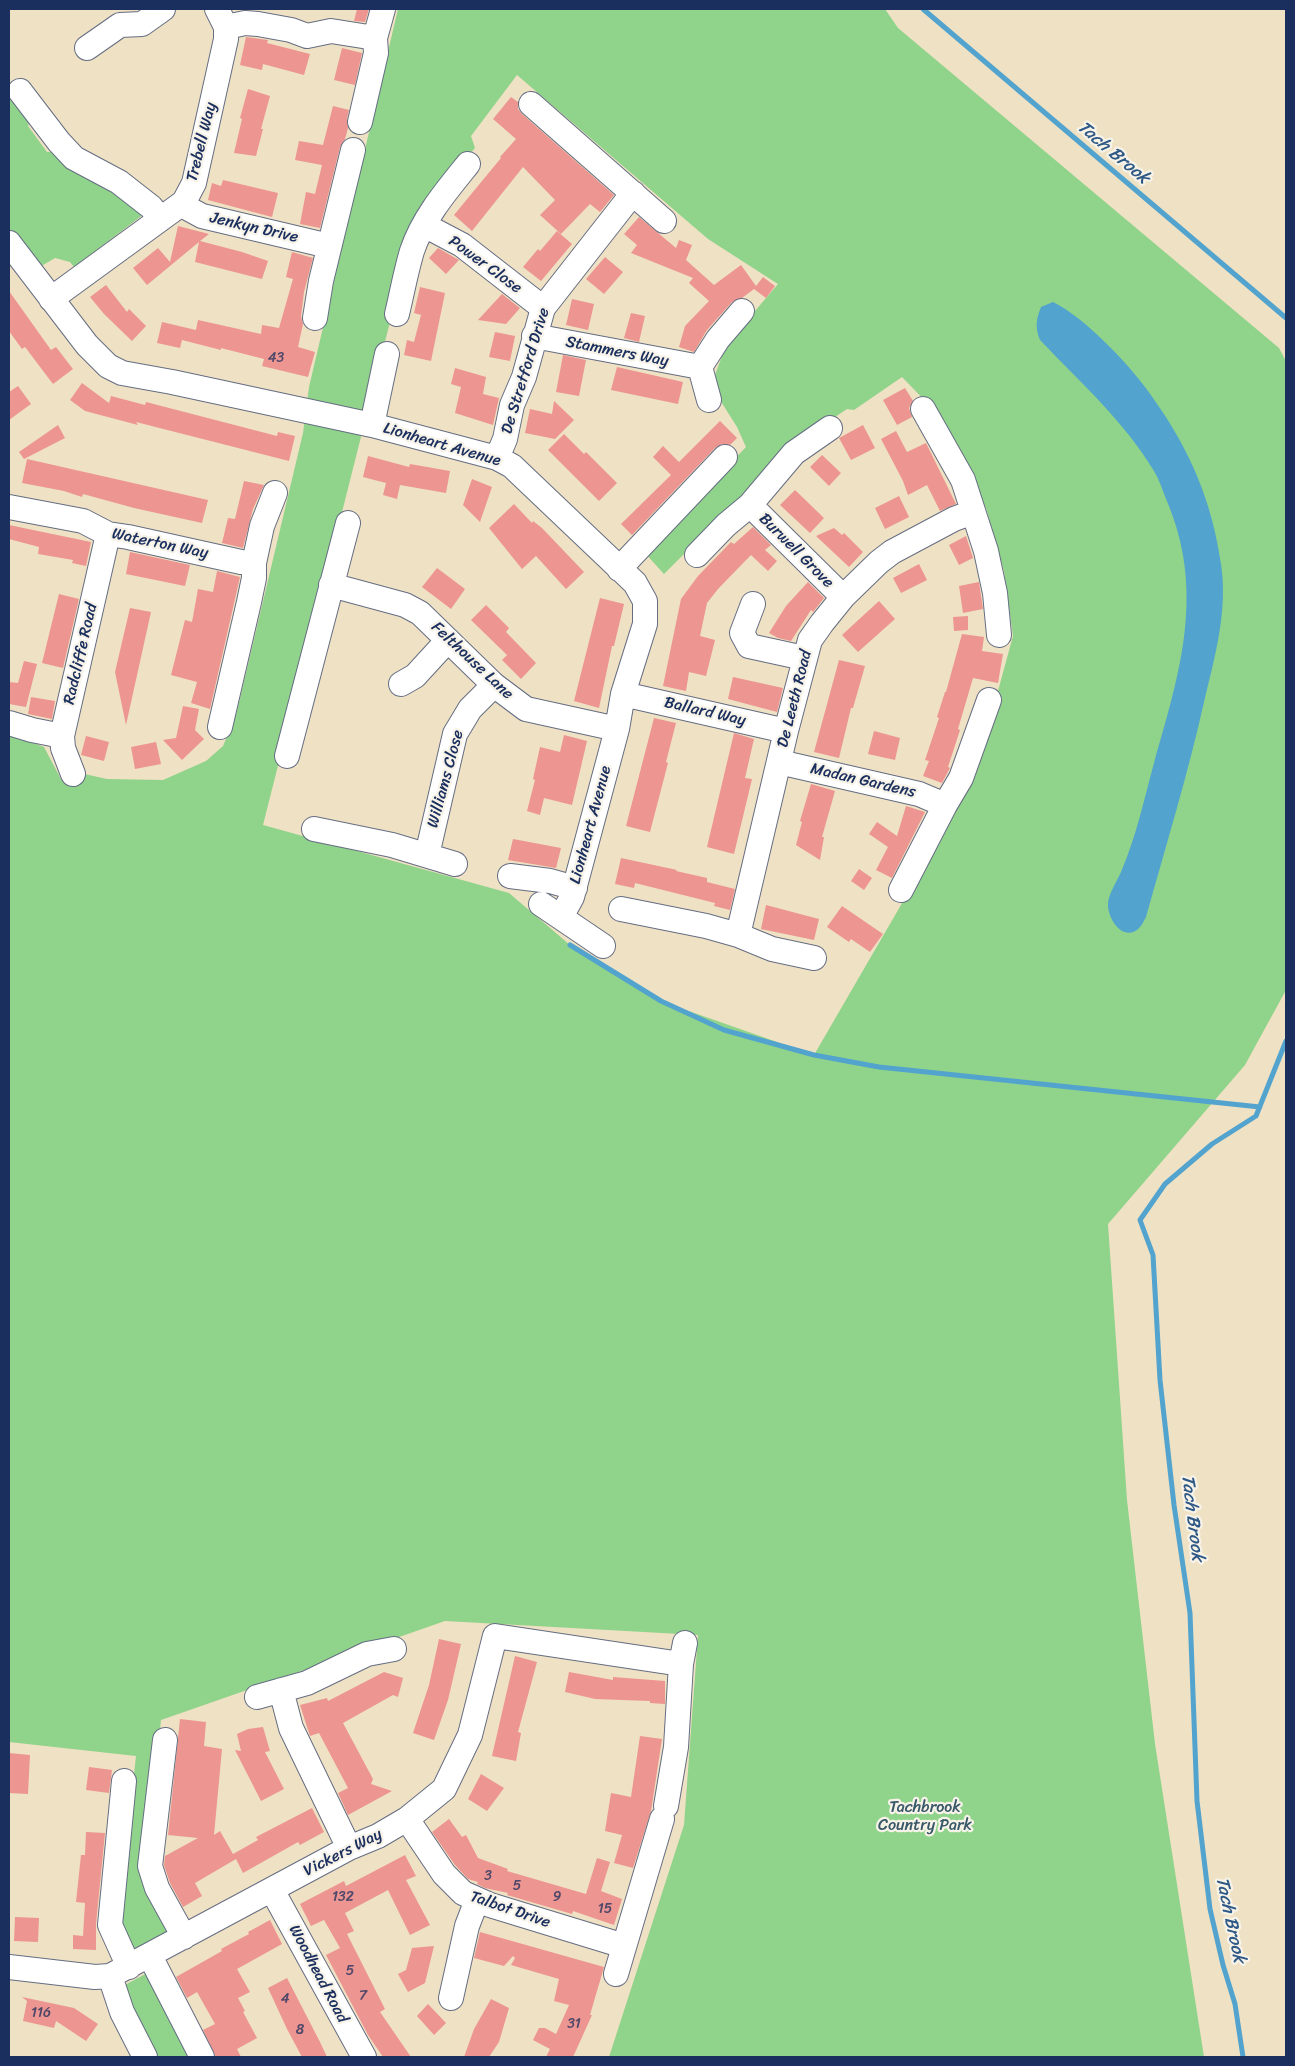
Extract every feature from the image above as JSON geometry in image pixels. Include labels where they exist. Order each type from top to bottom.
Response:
[{"type":"street","points":[[87,48],[120,25],[142,24],[163,9]]},
{"type":"street","points":[[360,122],[376,53],[375,38],[383,9]]},
{"type":"street","points":[[222,18],[292,30],[307,36],[331,31],[375,38]]},
{"type":"street","name":"Trebell Way","points":[[51,299],[184,202],[194,183],[226,39],[222,18]]},
{"type":"street","points":[[14,83],[59,142],[74,158],[119,182],[150,207],[160,218]]},
{"type":"street","points":[[531,104],[664,221]]},
{"type":"street","points":[[315,318],[321,281],[353,150]]},
{"type":"street","points":[[397,314],[412,250],[424,225],[468,164]]},
{"type":"street","name":"De Stretford Drive","points":[[497,458],[505,439],[512,405],[524,377],[543,308],[633,193]]},
{"type":"street","name":"Jenkyn Drive","points":[[184,202],[190,209],[202,216],[329,246]]},
{"type":"street","name":"Power Close","points":[[424,225],[462,244],[543,308]]},
{"type":"street","name":"Lionheart Avenue","points":[[12,254],[98,357],[108,366],[122,373],[372,425],[497,458],[512,466],[635,583],[645,602],[645,624],[623,694],[616,729],[572,897],[570,923]]},
{"type":"street","points":[[709,400],[700,368],[718,339],[742,311]]},
{"type":"street","name":"Stammers Way","points":[[534,336],[700,368]]},
{"type":"street","points":[[372,425],[387,354]]},
{"type":"street","points":[[923,409],[963,480],[986,551],[995,593],[999,635]]},
{"type":"street","name":"Burwell Grove","points":[[696,555],[726,525],[750,505],[772,482],[794,453],[830,428]]},
{"type":"street","points":[[620,569],[726,457]]},
{"type":"street","points":[[220,727],[249,602],[254,578],[254,563],[262,526],[275,493]]},
{"type":"street","name":"Burwell Grove","points":[[750,505],[843,597]]},
{"type":"street","name":"Waterton Way","points":[[9,507],[83,521],[108,534],[241,562],[254,563]]},
{"type":"street","name":"De Leeth Road","points":[[738,935],[786,731],[810,640],[843,597],[879,562],[892,552],[954,519],[973,512]]},
{"type":"street","points":[[288,756],[348,523]]},
{"type":"street","name":"Radcliffe Road","points":[[73,774],[63,748],[62,736],[108,534]]},
{"type":"street","name":"Felthouse Lane","points":[[331,585],[405,605],[420,613],[494,685],[526,709],[616,729]]},
{"type":"street","points":[[753,604],[742,633],[749,646],[804,658]]},
{"type":"street","points":[[401,684],[415,676],[448,640]]},
{"type":"street","name":"Williams Close","points":[[427,855],[455,734],[470,709],[494,685]]},
{"type":"street","name":"Ballard Way","points":[[623,694],[786,731]]},
{"type":"street","points":[[901,890],[961,778],[990,700]]},
{"type":"street","points":[[9,723],[62,736]]},
{"type":"street","name":"Madan Gardens","points":[[779,762],[920,794],[945,805]]},
{"type":"street","points":[[314,829],[392,845],[455,864]]},
{"type":"street","points":[[510,876],[550,881],[575,888]]},
{"type":"street","points":[[541,904],[603,946]]},
{"type":"street","points":[[622,909],[706,926],[738,935],[772,949],[814,958]]},
{"type":"street","name":"Vickers Way","points":[[9,1967],[95,1977],[119,1971],[407,1819],[444,1789],[470,1736],[495,1636],[681,1663],[676,1746],[664,1813],[624,1946]]},
{"type":"street","points":[[257,1697],[307,1683],[367,1654],[394,1649]]},
{"type":"street","points":[[281,1690],[291,1728],[349,1848]]},
{"type":"street","points":[[164,1740],[150,1866],[157,1888],[184,1937]]},
{"type":"street","points":[[124,1782],[110,1925],[119,1971],[122,2012],[145,2057]]},
{"type":"street","name":"Talbot Drive","points":[[407,1819],[444,1874],[463,1894],[560,1928],[624,1946]]},
{"type":"street","name":"Woodhead Road","points":[[272,1890],[364,2057]]},
{"type":"street","points":[[451,1998],[467,1926],[477,1900]]},
{"type":"street","points":[[616,1974],[624,1946]]},
{"type":"street","points":[[150,1956],[202,2057]]},
{"type":"green space","name":"Tachbrook Country Park","points":[[398,9],[885,9],[898,28],[1279,348],[1286,361],[1286,990],[1245,1065],[1108,1224],[1127,1500],[1155,1744],[1204,2057],[609,2057],[684,1825],[698,1635],[445,1621],[161,1720],[145,1873],[173,1934],[132,1951],[118,1921],[136,1756],[9,1742],[9,734],[44,747],[62,781],[80,773],[107,779],[163,780],[206,761],[223,746],[236,715],[303,433],[309,387]],"holes":[[[517,75],[708,239],[778,284],[726,345],[715,375],[720,400],[737,427],[746,447],[644,552],[664,574],[767,471],[829,421],[847,409],[854,410],[902,377],[930,406],[986,508],[1004,571],[1013,636],[974,779],[814,1055],[666,1003],[570,945],[509,893],[263,825],[418,211],[475,148],[471,136]]]},
{"type":"green space","points":[[9,91],[30,120],[28,126],[47,152],[53,152],[63,164],[74,170],[106,184],[144,214],[74,267],[70,262],[55,258],[38,268],[9,229]]},
{"type":"green space","points":[[149,1972],[192,2057],[157,2057],[123,1986]]},
{"type":"water","points":[[1053,302],[1095,332],[1123,360],[1168,420],[1189,459],[1206,499],[1221,564],[1223,582],[1222,616],[1191,756],[1146,917],[1140,927],[1134,932],[1129,933],[1118,928],[1114,923],[1108,910],[1108,903],[1135,832],[1180,664],[1187,599],[1185,566],[1178,533],[1154,471],[1129,435],[1040,340],[1037,331],[1039,312],[1041,307]]},
{"type":"building","points":[[357,9],[369,9],[365,22],[354,21]]},
{"type":"building","points":[[246,37],[268,40],[267,43],[310,54],[304,75],[263,64],[262,70],[240,65]]},
{"type":"building","points":[[342,48],[362,53],[355,85],[334,80]]},
{"type":"building","points":[[248,89],[270,96],[256,156],[234,153],[242,119],[240,118]]},
{"type":"building","points":[[511,97],[518,102],[518,109],[522,114],[614,195],[600,212],[590,204],[561,234],[540,215],[555,200],[523,167],[472,231],[454,215],[516,139],[493,119]]},
{"type":"building","points":[[333,106],[349,110],[348,128],[345,139],[340,147],[320,228],[300,224],[306,192],[315,194],[322,165],[295,160],[299,141],[323,145]]},
{"type":"building","points":[[223,180],[278,193],[272,217],[208,200],[212,183],[221,186]]},
{"type":"building","points":[[639,217],[676,248],[679,240],[692,245],[686,260],[714,285],[741,265],[756,286],[763,277],[775,286],[766,298],[754,289],[742,298],[732,302],[707,330],[694,352],[679,347],[685,326],[709,301],[689,283],[693,278],[631,253],[637,245],[624,234]]},
{"type":"building","points":[[178,226],[209,234],[200,241],[268,261],[262,279],[195,262],[199,242],[147,285],[133,268],[158,248],[170,262]]},
{"type":"building","points":[[557,231],[572,244],[541,281],[523,267]]},
{"type":"building","points":[[438,248],[459,260],[446,274],[429,258]]},
{"type":"building","points":[[292,252],[313,258],[304,292],[301,316],[303,324],[298,347],[315,352],[308,377],[262,366],[264,359],[221,348],[221,350],[182,340],[180,348],[157,343],[162,322],[196,330],[198,320],[261,334],[262,325],[279,328],[293,279],[286,277]]},
{"type":"building","points":[[605,257],[623,272],[604,294],[586,279]]},
{"type":"building","points":[[106,285],[127,312],[129,309],[146,326],[132,341],[104,314],[90,297]]},
{"type":"building","points":[[420,287],[445,293],[431,361],[404,355],[407,340],[414,342],[421,315],[414,313]]},
{"type":"building","points":[[9,291],[51,350],[56,347],[73,369],[53,384],[25,347],[22,349],[9,331]]},
{"type":"building","points":[[502,294],[520,308],[506,324],[478,320]]},
{"type":"building","points":[[572,299],[594,304],[588,330],[566,325]]},
{"type":"building","points":[[631,313],[645,316],[639,342],[624,338]]},
{"type":"building","points":[[495,332],[515,336],[510,361],[489,357]]},
{"type":"building","points":[[563,355],[586,360],[579,396],[556,392]]},
{"type":"building","points":[[617,367],[683,382],[678,404],[611,390]]},
{"type":"building","points":[[455,368],[486,377],[483,394],[499,398],[493,425],[455,413],[461,387],[451,384]]},
{"type":"building","points":[[82,383],[109,403],[111,396],[145,405],[146,402],[277,436],[278,432],[295,436],[289,461],[85,411],[70,400]]},
{"type":"building","points":[[18,386],[31,404],[9,420],[9,392]]},
{"type":"building","points":[[905,388],[913,401],[909,408],[912,417],[897,425],[883,400]]},
{"type":"building","points":[[554,401],[574,420],[555,439],[525,433],[530,409],[552,414]]},
{"type":"building","points":[[720,421],[737,438],[730,445],[722,444],[715,448],[632,535],[621,524],[671,475],[653,457],[663,446],[679,462]]},
{"type":"building","points":[[58,425],[65,438],[24,459],[19,452]]},
{"type":"building","points":[[863,425],[875,448],[851,460],[839,438]]},
{"type":"building","points":[[896,431],[907,452],[926,443],[956,504],[940,511],[927,485],[908,495],[903,481],[881,439]]},
{"type":"building","points":[[564,434],[584,454],[586,452],[617,483],[599,501],[548,450]]},
{"type":"building","points":[[822,455],[841,473],[829,486],[810,467]]},
{"type":"building","points":[[368,456],[409,467],[410,464],[450,471],[446,493],[400,485],[397,499],[383,495],[386,483],[363,477]]},
{"type":"building","points":[[27,459],[208,500],[202,523],[134,508],[83,494],[82,497],[64,491],[22,483]]},
{"type":"building","points":[[472,479],[492,487],[480,522],[463,505]]},
{"type":"building","points":[[244,481],[264,485],[253,509],[243,548],[222,543],[228,518],[235,519]]},
{"type":"building","points":[[795,490],[824,518],[810,533],[780,505]]},
{"type":"building","points":[[899,496],[909,517],[885,529],[875,508]]},
{"type":"building","points":[[514,504],[532,523],[533,521],[542,528],[584,572],[566,589],[536,556],[522,569],[489,528]]},
{"type":"building","points":[[9,525],[91,542],[86,566],[72,563],[73,560],[38,554],[39,547],[9,539]]},
{"type":"building","points":[[753,527],[771,545],[765,550],[777,561],[768,571],[751,555],[707,603],[700,636],[715,640],[706,676],[689,672],[686,691],[663,686],[681,599],[698,576],[731,542],[734,544]]},
{"type":"building","points":[[834,528],[842,535],[844,533],[863,552],[849,567],[816,536]]},
{"type":"building","points":[[966,536],[973,558],[959,565],[949,545]]},
{"type":"building","points":[[130,552],[190,565],[185,586],[126,574]]},
{"type":"building","points":[[919,564],[927,580],[901,593],[893,578]]},
{"type":"building","points":[[437,568],[465,589],[451,609],[422,587]]},
{"type":"building","points":[[217,571],[240,577],[210,709],[191,703],[197,682],[171,675],[185,620],[192,622],[198,589],[213,592]]},
{"type":"building","points":[[808,582],[824,598],[813,612],[811,610],[791,641],[778,638],[769,633],[786,606]]},
{"type":"building","points":[[979,582],[983,609],[963,613],[959,586]]},
{"type":"building","points":[[59,594],[79,599],[63,668],[42,663]]},
{"type":"building","points":[[600,598],[624,604],[614,646],[612,646],[599,708],[574,701]]},
{"type":"building","points":[[879,601],[895,619],[858,652],[842,635]]},
{"type":"building","points":[[486,605],[509,628],[506,632],[536,663],[521,679],[502,660],[507,655],[471,620]]},
{"type":"building","points":[[130,608],[151,612],[126,725],[115,672]]},
{"type":"building","points":[[968,616],[968,630],[954,631],[953,617]]},
{"type":"building","points":[[962,634],[984,637],[982,651],[1003,654],[998,683],[973,678],[958,729],[960,730],[948,767],[950,768],[942,783],[923,776],[929,761],[925,760],[939,718],[937,717]]},
{"type":"building","points":[[839,660],[865,666],[853,708],[851,708],[839,758],[814,752]]},
{"type":"building","points":[[24,661],[37,664],[26,707],[9,704],[9,682],[18,683]]},
{"type":"building","points":[[733,677],[783,688],[777,712],[728,699]]},
{"type":"building","points":[[31,697],[55,701],[52,719],[28,714]]},
{"type":"building","points":[[183,706],[199,709],[195,730],[204,739],[182,760],[163,740],[176,738]]},
{"type":"building","points":[[654,718],[676,723],[650,832],[626,826]]},
{"type":"building","points":[[874,731],[900,738],[895,760],[868,754]]},
{"type":"building","points":[[734,733],[754,739],[745,778],[752,779],[734,854],[707,847]]},
{"type":"building","points":[[564,735],[587,741],[572,805],[544,798],[540,815],[527,811],[535,780],[533,779],[540,747],[560,752]]},
{"type":"building","points":[[86,736],[109,742],[104,761],[81,755]]},
{"type":"building","points":[[156,742],[161,764],[135,769],[131,747]]},
{"type":"building","points":[[811,784],[835,791],[822,837],[824,837],[820,860],[796,845],[802,822],[800,821]]},
{"type":"building","points":[[906,806],[925,812],[892,878],[876,870],[888,847],[869,834],[877,822],[897,836]]},
{"type":"building","points":[[513,839],[561,848],[556,868],[508,860]]},
{"type":"building","points":[[621,858],[707,878],[707,882],[735,889],[730,910],[714,906],[715,903],[635,883],[634,888],[615,884]]},
{"type":"building","points":[[859,869],[872,878],[864,890],[851,881]]},
{"type":"building","points":[[766,905],[819,919],[814,940],[761,929]]},
{"type":"building","points":[[842,906],[883,934],[870,952],[851,939],[849,942],[827,927]]},
{"type":"building","points":[[439,1639],[461,1644],[448,1700],[434,1740],[413,1733],[429,1685]]},
{"type":"building","points":[[515,1656],[537,1662],[518,1732],[521,1733],[516,1761],[492,1756]]},
{"type":"building","points":[[384,1672],[403,1678],[398,1697],[393,1695],[343,1723],[373,1779],[371,1784],[392,1791],[348,1815],[338,1793],[348,1788],[319,1733],[310,1736],[300,1705],[327,1698],[328,1701]]},
{"type":"building","points":[[569,1672],[613,1680],[613,1677],[665,1681],[665,1704],[650,1703],[650,1701],[595,1699],[565,1692]]},
{"type":"building","points":[[180,1719],[206,1722],[204,1746],[222,1749],[214,1835],[220,1831],[233,1854],[258,1840],[256,1837],[312,1808],[324,1832],[300,1845],[298,1842],[243,1873],[236,1859],[195,1883],[202,1896],[183,1907],[170,1883],[164,1865],[165,1856],[198,1838],[168,1835]]},
{"type":"building","points":[[263,1727],[270,1751],[265,1752],[284,1789],[261,1801],[235,1750],[241,1751],[237,1734],[248,1729]]},
{"type":"building","points":[[640,1736],[662,1739],[651,1811],[633,1868],[614,1863],[622,1835],[605,1831],[611,1793],[631,1797]]},
{"type":"building","points":[[9,1753],[30,1755],[28,1794],[9,1793]]},
{"type":"building","points":[[89,1767],[112,1770],[109,1793],[86,1790]]},
{"type":"building","points":[[481,1774],[504,1788],[487,1811],[468,1799]]},
{"type":"building","points":[[449,1819],[462,1837],[466,1835],[478,1858],[508,1869],[507,1871],[586,1894],[597,1858],[610,1862],[601,1891],[622,1899],[614,1925],[573,1911],[572,1914],[507,1895],[508,1893],[485,1888],[477,1884],[478,1882],[468,1879],[455,1865],[432,1832]]},
{"type":"building","points":[[86,1832],[105,1833],[96,1924],[96,1950],[73,1949],[73,1935],[83,1936],[85,1903],[76,1902],[81,1855],[85,1855]]},
{"type":"building","points":[[405,1855],[416,1876],[406,1880],[430,1925],[410,1935],[388,1890],[345,1913],[354,1931],[347,1934],[385,2009],[380,2012],[411,2057],[383,2057],[368,2035],[326,1955],[340,1948],[324,1920],[311,1926],[300,1904],[344,1881],[346,1886]]},
{"type":"building","points":[[15,1917],[39,1918],[38,1942],[14,1941]]},
{"type":"building","points":[[270,1920],[282,1944],[237,1969],[250,1992],[238,1998],[257,2038],[237,2049],[241,2057],[216,2057],[203,2030],[215,2024],[197,1992],[187,1998],[176,1977],[222,1951],[221,1949]]},
{"type":"building","points":[[480,1932],[604,1967],[590,2015],[592,2015],[573,2057],[546,2057],[550,2049],[533,2040],[539,2028],[545,2028],[556,2034],[569,2005],[554,2001],[559,1979],[511,1965],[515,1958],[513,1956],[504,1966],[474,1958]]},
{"type":"building","points":[[434,1946],[425,1983],[408,1992],[398,1974],[406,1970],[412,1948]]},
{"type":"building","points":[[287,1978],[327,2057],[302,2057],[287,2029],[268,1988]]},
{"type":"building","points":[[22,1997],[74,2008],[98,2024],[86,2041],[56,2021],[54,2028],[23,2021],[27,2001]]},
{"type":"building","points":[[491,1999],[509,2008],[499,2042],[489,2057],[464,2057],[474,2029]]},
{"type":"building","points":[[428,2004],[446,2023],[434,2035],[417,2016]]},
{"type":"waterway","name":"Tach Brook","points":[[923,9],[1286,318]]},
{"type":"waterway","points":[[570,945],[661,1001],[724,1030],[814,1055],[879,1067],[1260,1107]]},
{"type":"waterway","name":"Tach Brook","points":[[1243,2057],[1235,2004],[1223,1965],[1210,1909],[1197,1801],[1190,1613],[1174,1505],[1160,1380],[1153,1255],[1140,1220],[1165,1184],[1212,1144],[1256,1116],[1286,1041]]}]
